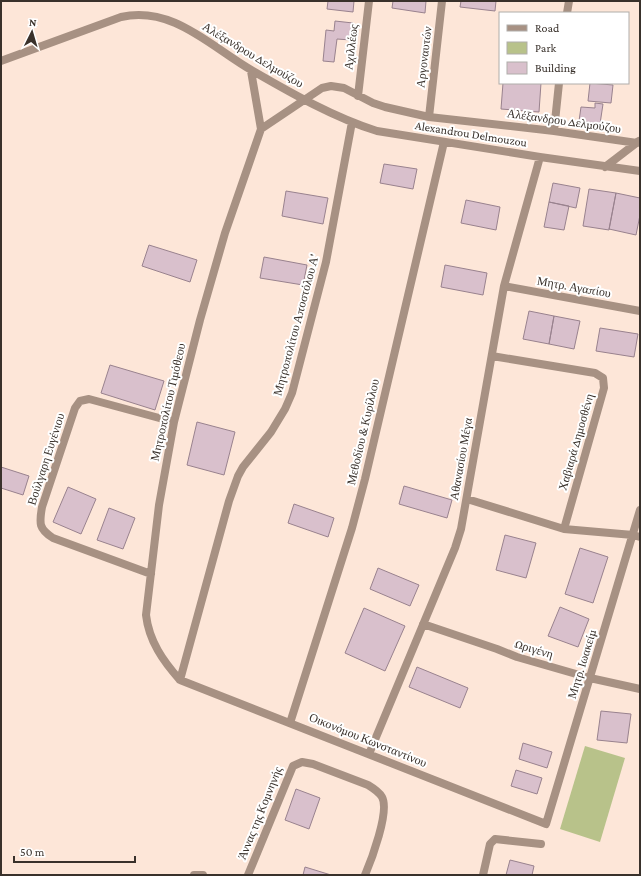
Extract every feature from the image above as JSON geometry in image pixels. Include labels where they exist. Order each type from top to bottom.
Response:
[{"type":"street","name":"Αχιλλέως","points":[[358,96],[369,1]]},
{"type":"street","name":"Αργοναυτών","points":[[429,117],[442,1]]},
{"type":"street","points":[[567,12],[569,1]]},
{"type":"street","name":"Αλέξανδρου Δελμούζου","points":[[1,61],[121,17],[128,15],[146,15],[165,19],[183,26],[252,71],[305,100],[322,88],[331,86],[344,88],[358,96],[385,107],[429,117],[639,142]]},
{"type":"street","points":[[252,71],[261,129],[305,100]]},
{"type":"street","points":[[554,131],[559,84]]},
{"type":"street","name":"Alexandrou Delmouzou","points":[[305,100],[377,132],[640,171]]},
{"type":"street","name":"Μητροπολίτου Αποστόλου Α'","points":[[180,680],[229,501],[238,476],[271,432],[285,410],[292,393],[326,262],[352,122]]},
{"type":"street","name":"Μητροπολίτου Τιμόθεου","points":[[180,680],[167,666],[156,647],[147,625],[146,615],[162,482],[174,422],[200,320],[225,233],[261,129]]},
{"type":"street","name":"Μεθοδίου & Κυρίλλου","points":[[290,723],[352,528],[365,479],[444,142]]},
{"type":"street","points":[[605,166],[639,142]]},
{"type":"street","name":"Αθανασίου Μέγα","points":[[369,754],[455,548],[461,529],[504,286],[540,157]]},
{"type":"street","name":"Μητρ. Αγαπίου","points":[[504,286],[640,311]]},
{"type":"street","name":"Χαβιαρά Δημοσθένη","points":[[492,356],[595,373],[603,378],[604,388],[564,529]]},
{"type":"street","name":"Βούλγαρη Ευγένιου","points":[[151,574],[53,538],[43,530],[40,518],[42,507],[75,408],[80,401],[89,399],[174,422]]},
{"type":"street","points":[[466,499],[564,529],[636,536]]},
{"type":"street","name":"Μητρ. Ιωακείμ","points":[[546,824],[590,678],[636,536],[640,510]]},
{"type":"street","name":"Ωριγένη","points":[[423,624],[517,657],[590,678],[640,689]]},
{"type":"street","name":"Οικονόμου Κωνσταντίνου","points":[[180,680],[546,824]]},
{"type":"street","name":"Άννας της Κομνηνής","points":[[248,875],[293,766],[302,762],[313,764],[368,785],[376,790],[382,797],[385,806],[381,828],[365,875]]},
{"type":"street","points":[[483,875],[490,844],[495,839],[541,844]]},
{"type":"street","points":[[194,875],[203,875]]},
{"type":"green space","points":[[585,746],[625,758],[600,842],[560,829]]},
{"type":"building","points":[[328,1],[354,1],[353,12],[327,9]]},
{"type":"building","points":[[393,1],[426,1],[425,13],[392,8]]},
{"type":"building","points":[[461,1],[496,1],[495,11],[460,7]]},
{"type":"building","points":[[335,21],[353,23],[351,40],[337,39],[334,62],[323,61],[326,30],[334,31]]},
{"type":"building","points":[[503,84],[541,84],[539,112],[501,109]]},
{"type":"building","points":[[590,84],[613,85],[611,103],[588,101]]},
{"type":"building","points":[[595,103],[603,104],[600,124],[579,121],[581,107],[595,108]]},
{"type":"building","points":[[384,164],[417,169],[413,189],[380,183]]},
{"type":"building","points":[[553,183],[580,188],[576,208],[549,202]]},
{"type":"building","points":[[589,189],[616,193],[609,230],[583,226]]},
{"type":"building","points":[[286,191],[328,198],[323,224],[282,216]]},
{"type":"building","points":[[616,193],[640,198],[640,215],[636,235],[609,229]]},
{"type":"building","points":[[466,200],[500,207],[496,230],[461,223]]},
{"type":"building","points":[[549,202],[569,206],[564,230],[544,227]]},
{"type":"building","points":[[149,245],[197,260],[190,282],[142,266]]},
{"type":"building","points":[[264,257],[307,265],[303,285],[260,278]]},
{"type":"building","points":[[445,265],[487,273],[483,295],[441,287]]},
{"type":"building","points":[[529,311],[554,316],[549,344],[523,339]]},
{"type":"building","points":[[554,316],[580,321],[574,349],[549,344]]},
{"type":"building","points":[[600,328],[638,334],[634,357],[596,351]]},
{"type":"building","points":[[110,365],[164,381],[155,410],[101,393]]},
{"type":"building","points":[[197,422],[235,432],[224,475],[187,465]]},
{"type":"building","points":[[1,467],[29,476],[23,495],[1,488]]},
{"type":"building","points":[[404,486],[452,500],[447,518],[399,504]]},
{"type":"building","points":[[68,487],[96,499],[81,534],[53,522]]},
{"type":"building","points":[[294,504],[334,518],[328,537],[288,523]]},
{"type":"building","points":[[109,508],[135,518],[123,549],[97,540]]},
{"type":"building","points":[[505,535],[536,543],[526,578],[496,570]]},
{"type":"building","points":[[580,548],[608,557],[593,603],[565,594]]},
{"type":"building","points":[[378,568],[419,585],[410,606],[370,589]]},
{"type":"building","points":[[560,607],[589,619],[578,647],[548,636]]},
{"type":"building","points":[[364,608],[405,626],[385,671],[345,653]]},
{"type":"building","points":[[417,667],[468,688],[460,708],[409,687]]},
{"type":"building","points":[[601,711],[631,714],[627,743],[597,740]]},
{"type":"building","points":[[523,743],[552,752],[547,768],[519,759]]},
{"type":"building","points":[[516,770],[542,778],[537,794],[511,786]]},
{"type":"building","points":[[296,789],[320,798],[309,829],[285,820]]},
{"type":"building","points":[[510,860],[534,866],[532,875],[506,875]]},
{"type":"building","points":[[305,867],[331,875],[303,875]]}]
